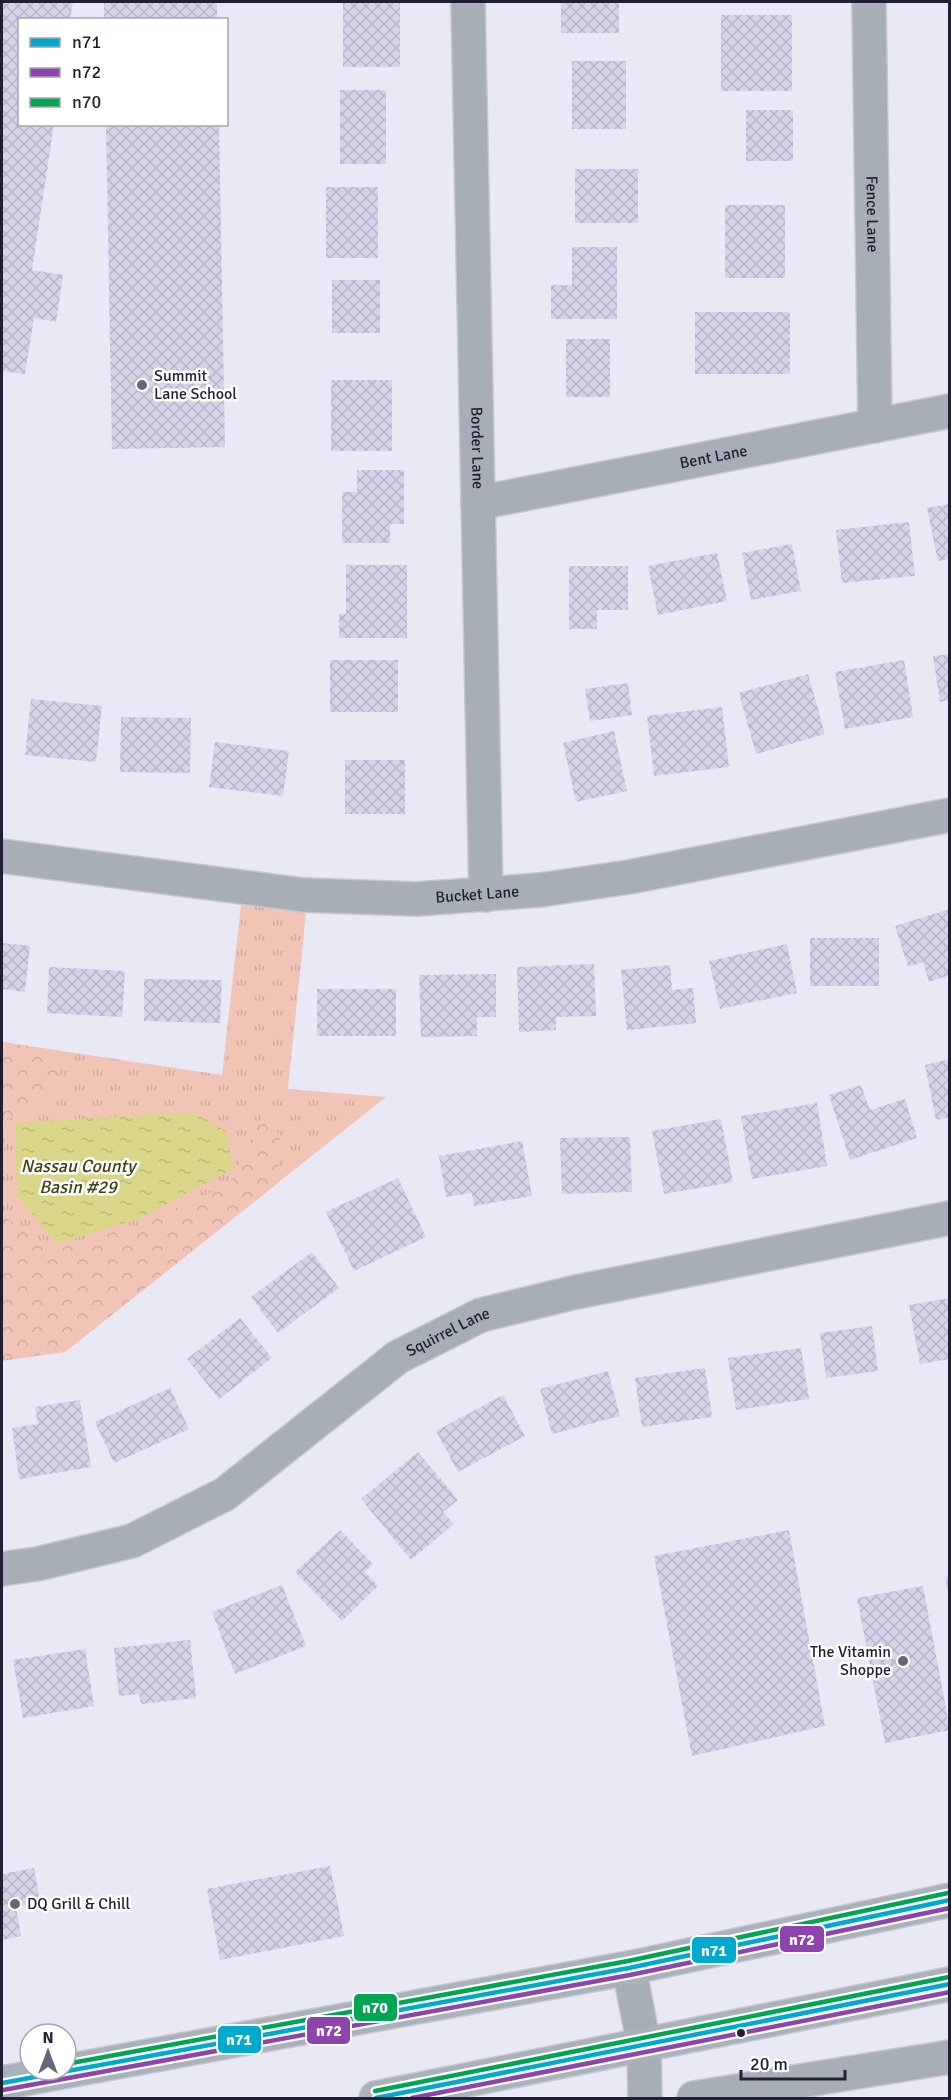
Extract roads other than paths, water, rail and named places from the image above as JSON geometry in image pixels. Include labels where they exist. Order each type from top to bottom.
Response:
[{"type":"main road","points":[[2,2083],[629,1968],[950,1900]]},
{"type":"main road","points":[[376,2098],[950,1984]]},
{"type":"main road","points":[[751,2025],[950,2008]]},
{"type":"street","name":"Border Lane","points":[[468,2],[486,895]]},
{"type":"street","name":"Fence Lane","points":[[869,2],[875,426]]},
{"type":"street","name":"Bent Lane","points":[[478,503],[950,411]]},
{"type":"street","name":"Bucket Lane","points":[[2,856],[303,895],[417,899],[540,890],[629,877],[950,814]]},
{"type":"street","name":"Squirrel Lane","points":[[2,1569],[37,1564],[132,1541],[225,1494],[398,1357],[481,1315],[576,1292],[950,1218]]},
{"type":"street","points":[[629,1968],[644,2045],[645,2098]]},
{"type":"street","points":[[694,2098],[950,2057]]},
{"type":"water","name":"Nassau County Basin #29","points":[[194,1113],[226,1131],[234,1168],[139,1219],[57,1244],[17,1196],[15,1123]]},
{"type":"place","name":"Summit Lane School","points":[[142,385]]},
{"type":"place","name":"The Vitamin Shoppe","points":[[903,1661]]},
{"type":"place","name":"DQ Grill & Chill","points":[[15,1904]]}]
